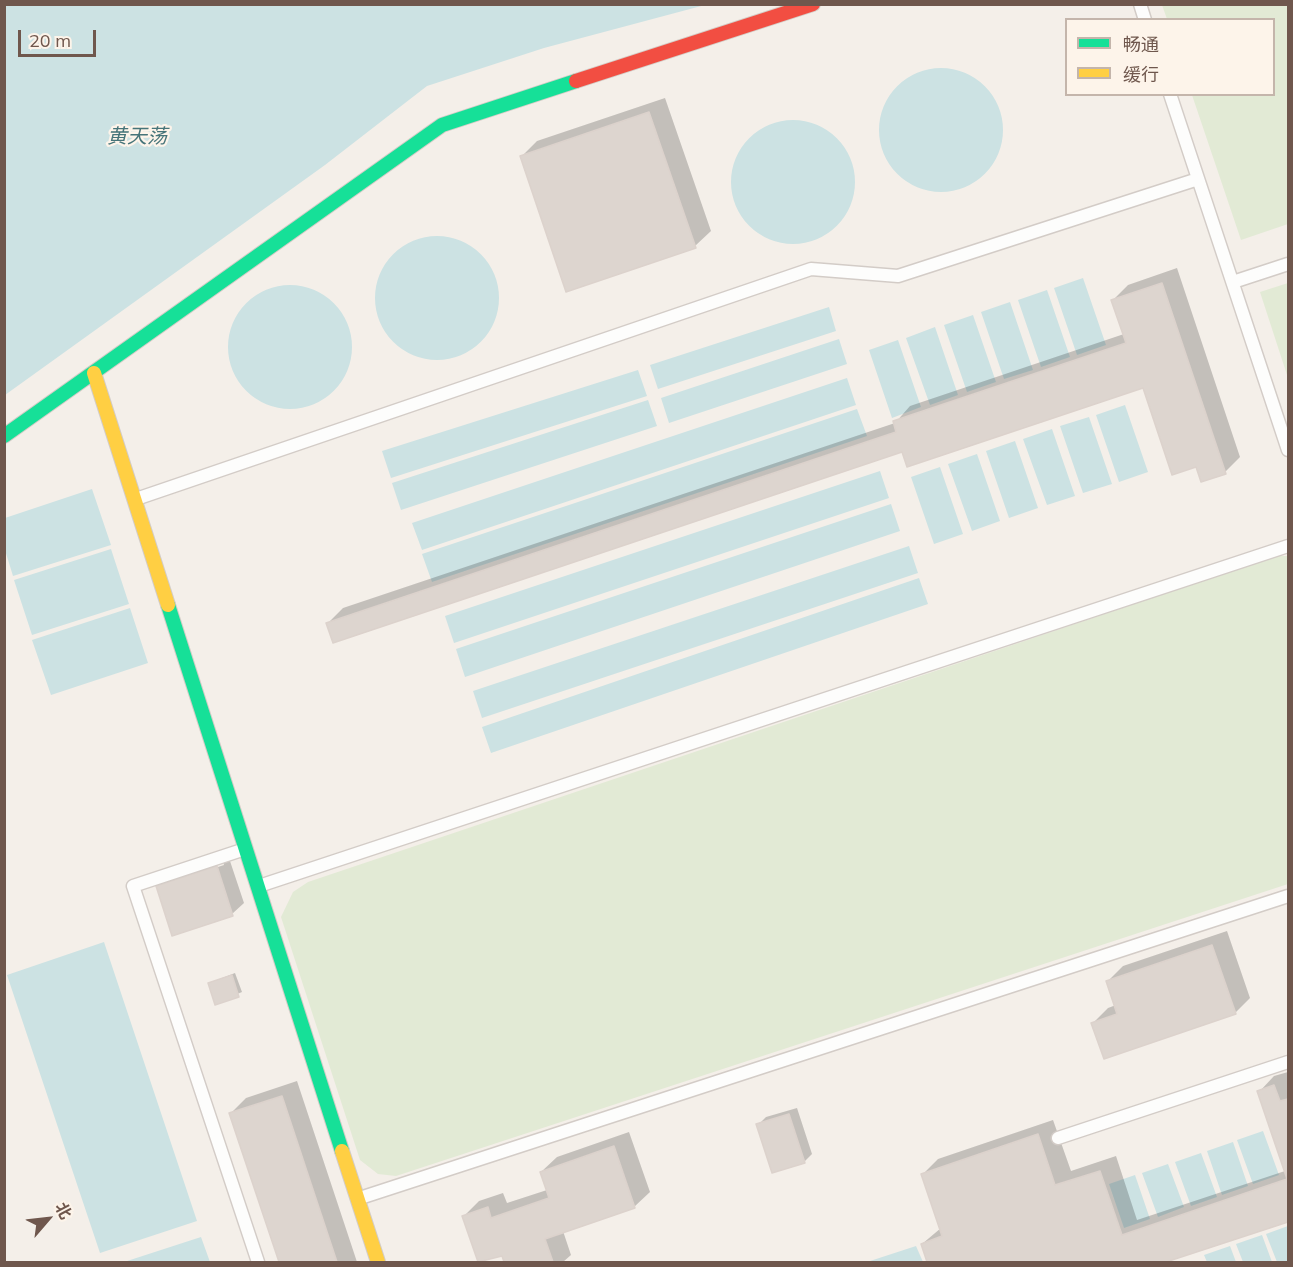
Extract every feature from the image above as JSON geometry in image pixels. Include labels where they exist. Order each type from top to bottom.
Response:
[{"type":"street","points":[[4,436],[442,125],[813,4]]},
{"type":"street","points":[[94,373],[378,1263]]},
{"type":"lane","points":[[1171,96],[1288,450]]},
{"type":"lane","points":[[134,499],[811,269],[898,276],[1198,179]]},
{"type":"lane","points":[[1233,282],[1288,264]]},
{"type":"lane","points":[[258,886],[1288,546]]},
{"type":"lane","points":[[246,849],[133,886],[258,1263]]},
{"type":"lane","points":[[358,1199],[1288,896]]},
{"type":"lane","points":[[1058,1138],[1288,1062]]},
{"type":"green space","points":[[1162,5],[1288,5],[1288,224],[1241,240],[1192,96],[1275,96],[1275,18],[1167,18]]},
{"type":"green space","points":[[1288,283],[1288,378],[1260,292]]},
{"type":"green space","points":[[1277,556],[1288,556],[1288,884],[396,1176],[378,1174],[360,1160],[281,917],[293,892],[308,882]]},
{"type":"water","name":"黄天荡","points":[[5,4],[705,5],[544,48],[427,86],[325,165],[5,395]]},
{"type":"water","points":[[941,68],[965,73],[976,78],[985,86],[993,95],[998,106],[1003,130],[998,154],[993,165],[985,174],[976,182],[965,187],[941,192],[917,187],[906,182],[897,174],[889,165],[884,154],[879,130],[884,106],[889,95],[897,86],[906,78],[917,73]]},
{"type":"water","points":[[793,120],[817,125],[837,138],[850,158],[855,182],[850,206],[837,226],[817,239],[793,244],[769,239],[749,226],[736,206],[731,182],[736,158],[749,138],[769,125]]},
{"type":"water","points":[[437,236],[461,241],[472,246],[481,254],[489,263],[494,274],[499,298],[494,322],[489,333],[481,342],[472,350],[461,355],[437,360],[413,355],[402,350],[393,342],[385,333],[380,322],[375,298],[380,274],[385,263],[393,254],[402,246],[413,241]]},
{"type":"water","points":[[1083,278],[1106,345],[1077,355],[1054,288]]},
{"type":"water","points":[[290,285],[314,290],[325,295],[334,303],[342,312],[347,323],[352,347],[347,371],[342,382],[334,391],[325,399],[314,404],[290,409],[266,404],[255,399],[246,391],[238,382],[233,371],[228,347],[233,323],[238,312],[246,303],[255,295],[266,290]]},
{"type":"water","points":[[1047,290],[1070,357],[1041,367],[1018,300]]},
{"type":"water","points":[[1010,302],[1033,370],[1004,379],[981,312]]},
{"type":"water","points":[[829,307],[836,331],[658,389],[650,365]]},
{"type":"water","points":[[973,315],[996,382],[967,392],[944,325]]},
{"type":"water","points":[[935,327],[958,395],[930,405],[906,338]]},
{"type":"water","points":[[839,339],[847,364],[669,423],[661,398]]},
{"type":"water","points":[[898,340],[921,407],[892,418],[869,350]]},
{"type":"water","points":[[638,370],[647,396],[391,478],[382,451]]},
{"type":"water","points":[[847,378],[856,405],[422,550],[412,523]]},
{"type":"water","points":[[648,400],[657,426],[401,510],[392,483]]},
{"type":"water","points":[[1125,405],[1148,472],[1119,482],[1096,415]]},
{"type":"water","points":[[857,409],[867,436],[432,582],[422,554]]},
{"type":"water","points":[[1089,417],[1112,484],[1083,493],[1060,426]]},
{"type":"water","points":[[1052,429],[1075,496],[1047,505],[1023,439]]},
{"type":"water","points":[[1015,441],[1038,508],[1009,518],[986,451]]},
{"type":"water","points":[[977,454],[1000,521],[972,531],[948,464]]},
{"type":"water","points":[[940,467],[963,534],[934,544],[911,477]]},
{"type":"water","points":[[880,471],[889,498],[454,643],[445,616]]},
{"type":"water","points":[[92,489],[111,545],[13,576],[5,550],[5,518]]},
{"type":"water","points":[[891,504],[900,531],[465,677],[456,649]]},
{"type":"water","points":[[909,546],[918,573],[482,718],[473,691]]},
{"type":"water","points":[[111,549],[129,604],[32,635],[14,580]]},
{"type":"water","points":[[919,578],[928,604],[491,753],[482,727]]},
{"type":"water","points":[[130,608],[148,663],[51,695],[32,640]]},
{"type":"water","points":[[104,942],[197,1221],[100,1253],[7,975]]},
{"type":"water","points":[[1263,1131],[1279,1175],[1253,1184],[1237,1140]]},
{"type":"water","points":[[1233,1142],[1248,1186],[1222,1195],[1207,1151]]},
{"type":"water","points":[[1201,1153],[1217,1197],[1191,1206],[1175,1162]]},
{"type":"water","points":[[1168,1164],[1184,1207],[1158,1217],[1142,1173]]},
{"type":"water","points":[[1135,1175],[1150,1219],[1124,1228],[1109,1184]]},
{"type":"water","points":[[1288,1226],[1288,1262],[1277,1262],[1266,1234]]},
{"type":"water","points":[[1262,1235],[1272,1262],[1243,1262],[1236,1244]]},
{"type":"water","points":[[201,1237],[210,1262],[124,1262]]},
{"type":"water","points":[[916,1246],[923,1262],[867,1262]]},
{"type":"water","points":[[1230,1246],[1236,1262],[1207,1262],[1204,1255]]},
{"type":"building","points":[[649,112],[696,248],[566,292],[520,156]]},
{"type":"building","points":[[1162,283],[1226,474],[1201,482],[1196,467],[1172,475],[1143,388],[907,467],[902,452],[333,643],[326,623],[896,432],[893,421],[1126,343],[1111,300]]},
{"type":"building","points":[[217,866],[233,916],[172,936],[156,886]]},
{"type":"building","points":[[1212,945],[1236,1014],[1104,1059],[1091,1023],[1117,1014],[1106,981]]},
{"type":"building","points":[[232,975],[239,997],[215,1005],[208,983]]},
{"type":"building","points":[[1274,1085],[1280,1101],[1288,1099],[1288,1222],[1166,1262],[927,1262],[921,1244],[942,1236],[921,1174],[1038,1134],[1055,1185],[1100,1171],[1122,1235],[1287,1179],[1257,1091]]},
{"type":"building","points":[[282,1096],[337,1262],[279,1262],[229,1113]]},
{"type":"building","points":[[789,1114],[805,1163],[772,1173],[756,1124]]},
{"type":"building","points":[[614,1146],[635,1208],[545,1239],[553,1262],[504,1262],[502,1256],[478,1262],[462,1216],[488,1207],[491,1218],[549,1198],[540,1172]]},
{"type":"traffic: fast","points":[[4,436],[442,125],[576,81]]},
{"type":"traffic: fast","points":[[168,605],[342,1151]]},
{"type":"traffic: slow","points":[[94,373],[168,605]]},
{"type":"traffic: slow","points":[[342,1151],[378,1262]]},
{"type":"traffic: jam","points":[[576,81],[813,4]]}]
